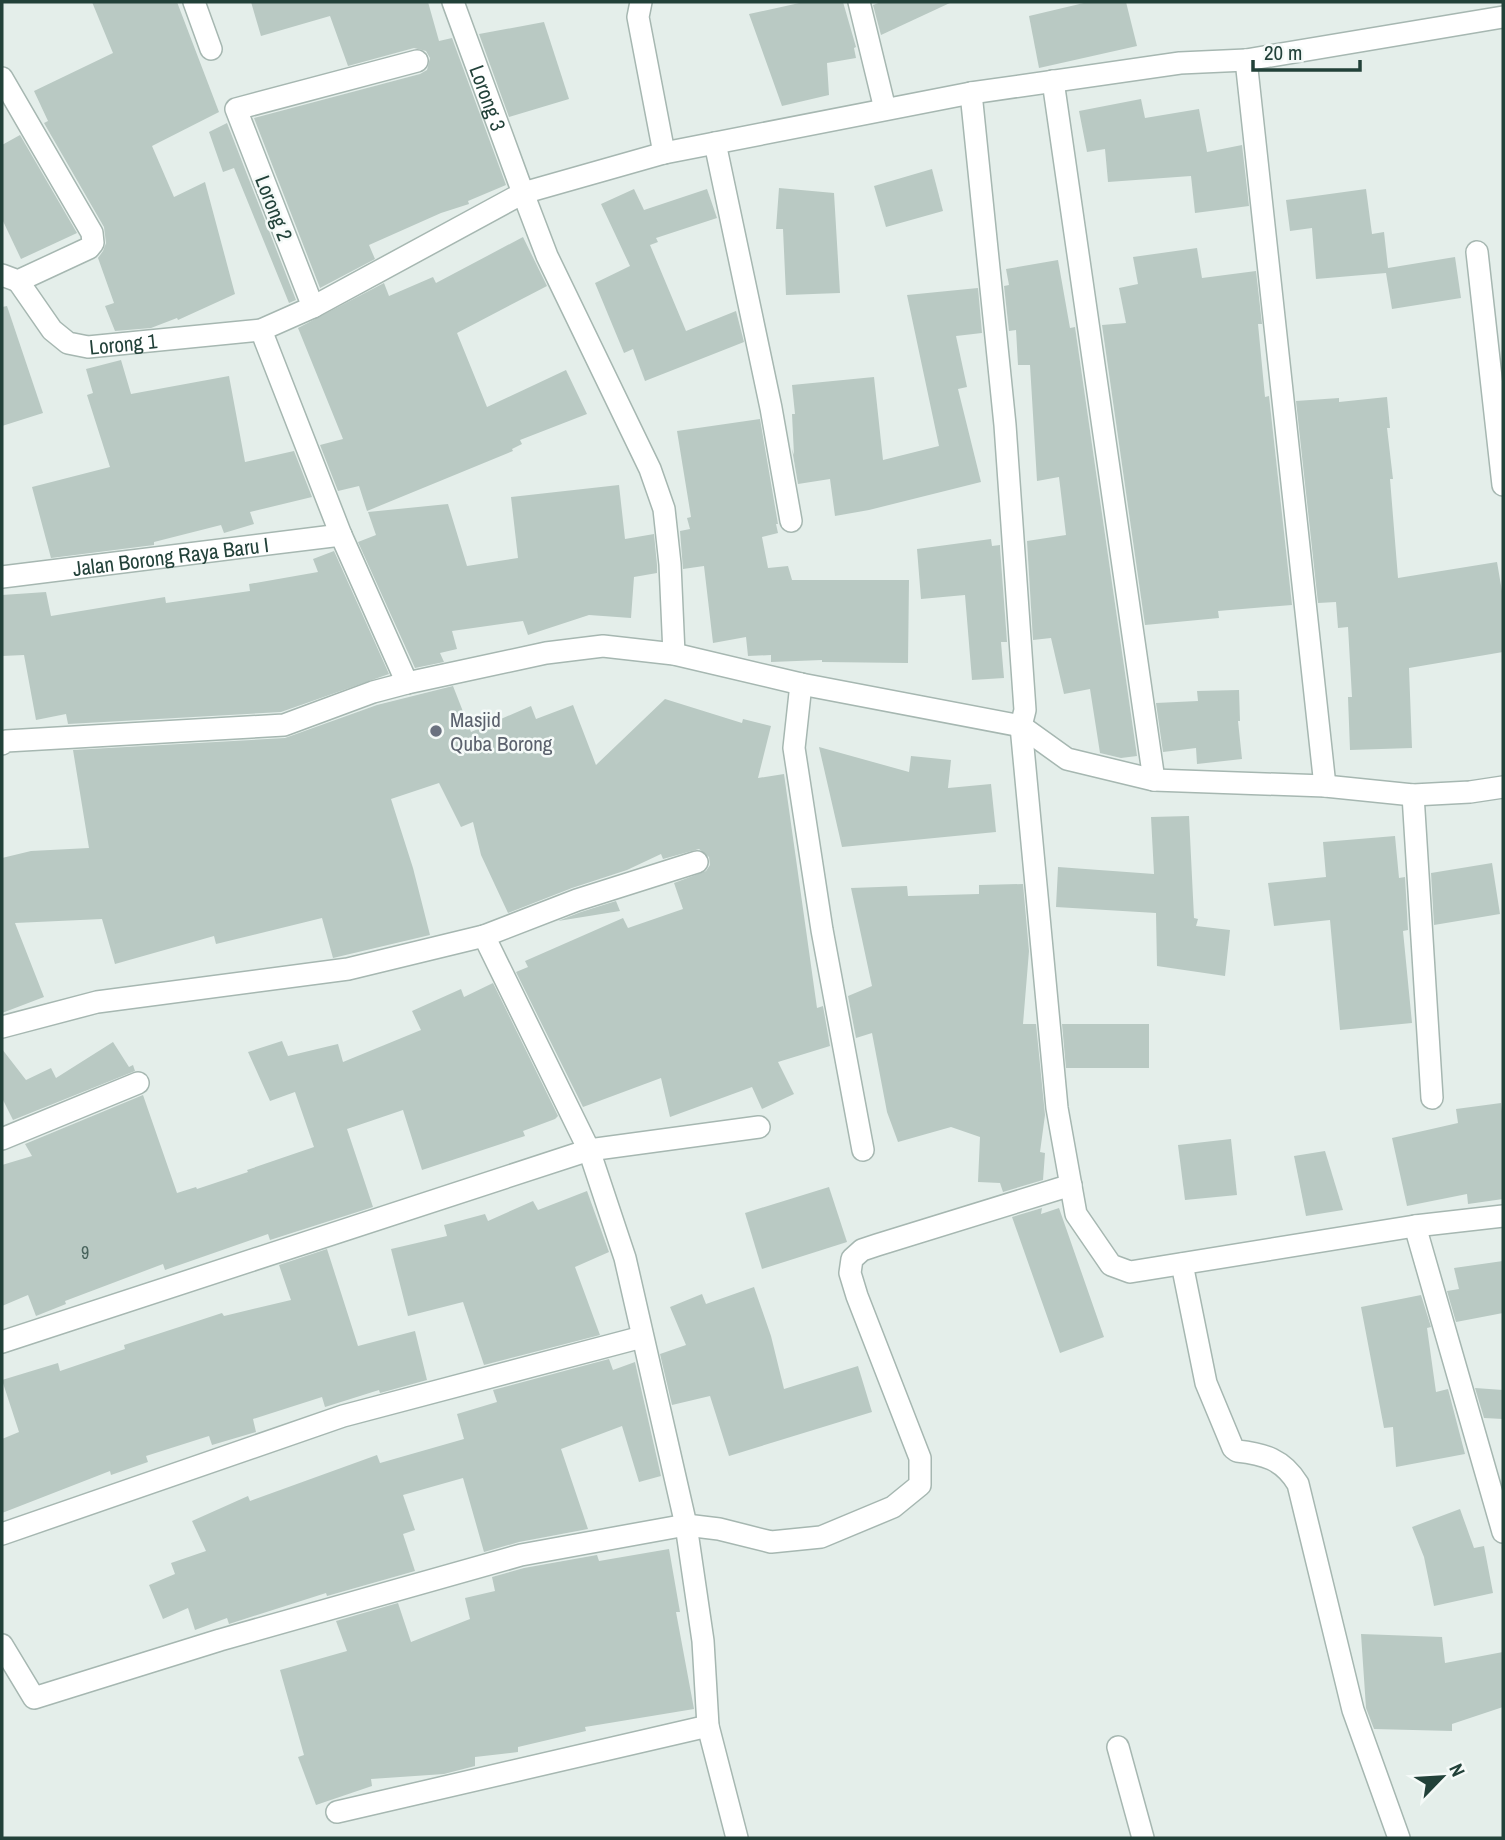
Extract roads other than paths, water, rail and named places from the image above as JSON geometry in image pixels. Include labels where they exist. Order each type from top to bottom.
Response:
[{"type":"street","points":[[194,2],[211,49]]},
{"type":"street","name":"Lorong 3","points":[[453,2],[547,256],[645,457],[664,509],[670,564],[674,654]]},
{"type":"street","points":[[641,2],[638,17],[664,153]]},
{"type":"street","points":[[859,2],[885,109]]},
{"type":"street","name":"Lorong 1","points":[[10,278],[52,330],[68,343],[88,347],[261,330],[313,307],[523,193],[664,153],[971,93],[1180,63],[1246,60],[1503,17]]},
{"type":"street","points":[[1246,60],[1325,786]]},
{"type":"street","name":"Lorong 2","points":[[313,307],[236,109],[417,61]]},
{"type":"street","points":[[2,78],[92,233],[93,243],[89,248],[10,278]]},
{"type":"street","points":[[1052,81],[1154,780]]},
{"type":"street","points":[[971,93],[1005,425],[1025,710],[1021,726],[1057,1108],[1076,1214],[1111,1265],[1130,1272],[1415,1226],[1503,1216]]},
{"type":"street","points":[[715,143],[771,408],[791,521]]},
{"type":"street","points":[[1477,252],[1503,485]]},
{"type":"street","points":[[261,330],[341,535],[407,683]]},
{"type":"street","name":"Jalan Borong Raya Baru I","points":[[2,577],[341,535]]},
{"type":"street","points":[[2,744],[6,741],[284,725],[373,692],[407,683],[546,653],[603,646],[674,654],[801,684],[1021,726],[1067,759],[1154,780],[1325,786],[1413,794],[1470,792],[1503,787]]},
{"type":"street","points":[[801,684],[794,748],[822,930],[863,1150]]},
{"type":"street","points":[[1413,794],[1432,1098]]},
{"type":"street","points":[[2,1027],[97,1002],[348,968],[484,936],[578,900],[697,862]]},
{"type":"street","points":[[484,936],[589,1150],[625,1258],[686,1525],[703,1641],[709,1726],[737,1838]]},
{"type":"street","points":[[2,1139],[138,1083]]},
{"type":"street","points":[[2,1342],[589,1150],[759,1127]]},
{"type":"street","points":[[2,1645],[34,1698],[220,1640],[521,1555],[686,1525],[719,1529],[771,1542],[821,1537],[892,1507],[920,1485],[920,1458],[858,1297],[850,1273],[852,1259],[856,1254],[877,1245],[1071,1185]]},
{"type":"street","points":[[1415,1226],[1503,1532]]},
{"type":"street","points":[[1182,1264],[1206,1383],[1233,1448],[1237,1451],[1267,1455],[1292,1473],[1298,1484],[1353,1710],[1399,1838]]},
{"type":"street","points":[[2,1534],[343,1416],[642,1337]]},
{"type":"street","points":[[337,1812],[709,1726]]},
{"type":"street","points":[[1118,1747],[1143,1838]]},
{"type":"place","name":"Masjid Quba Borong","points":[[436,731]]}]
